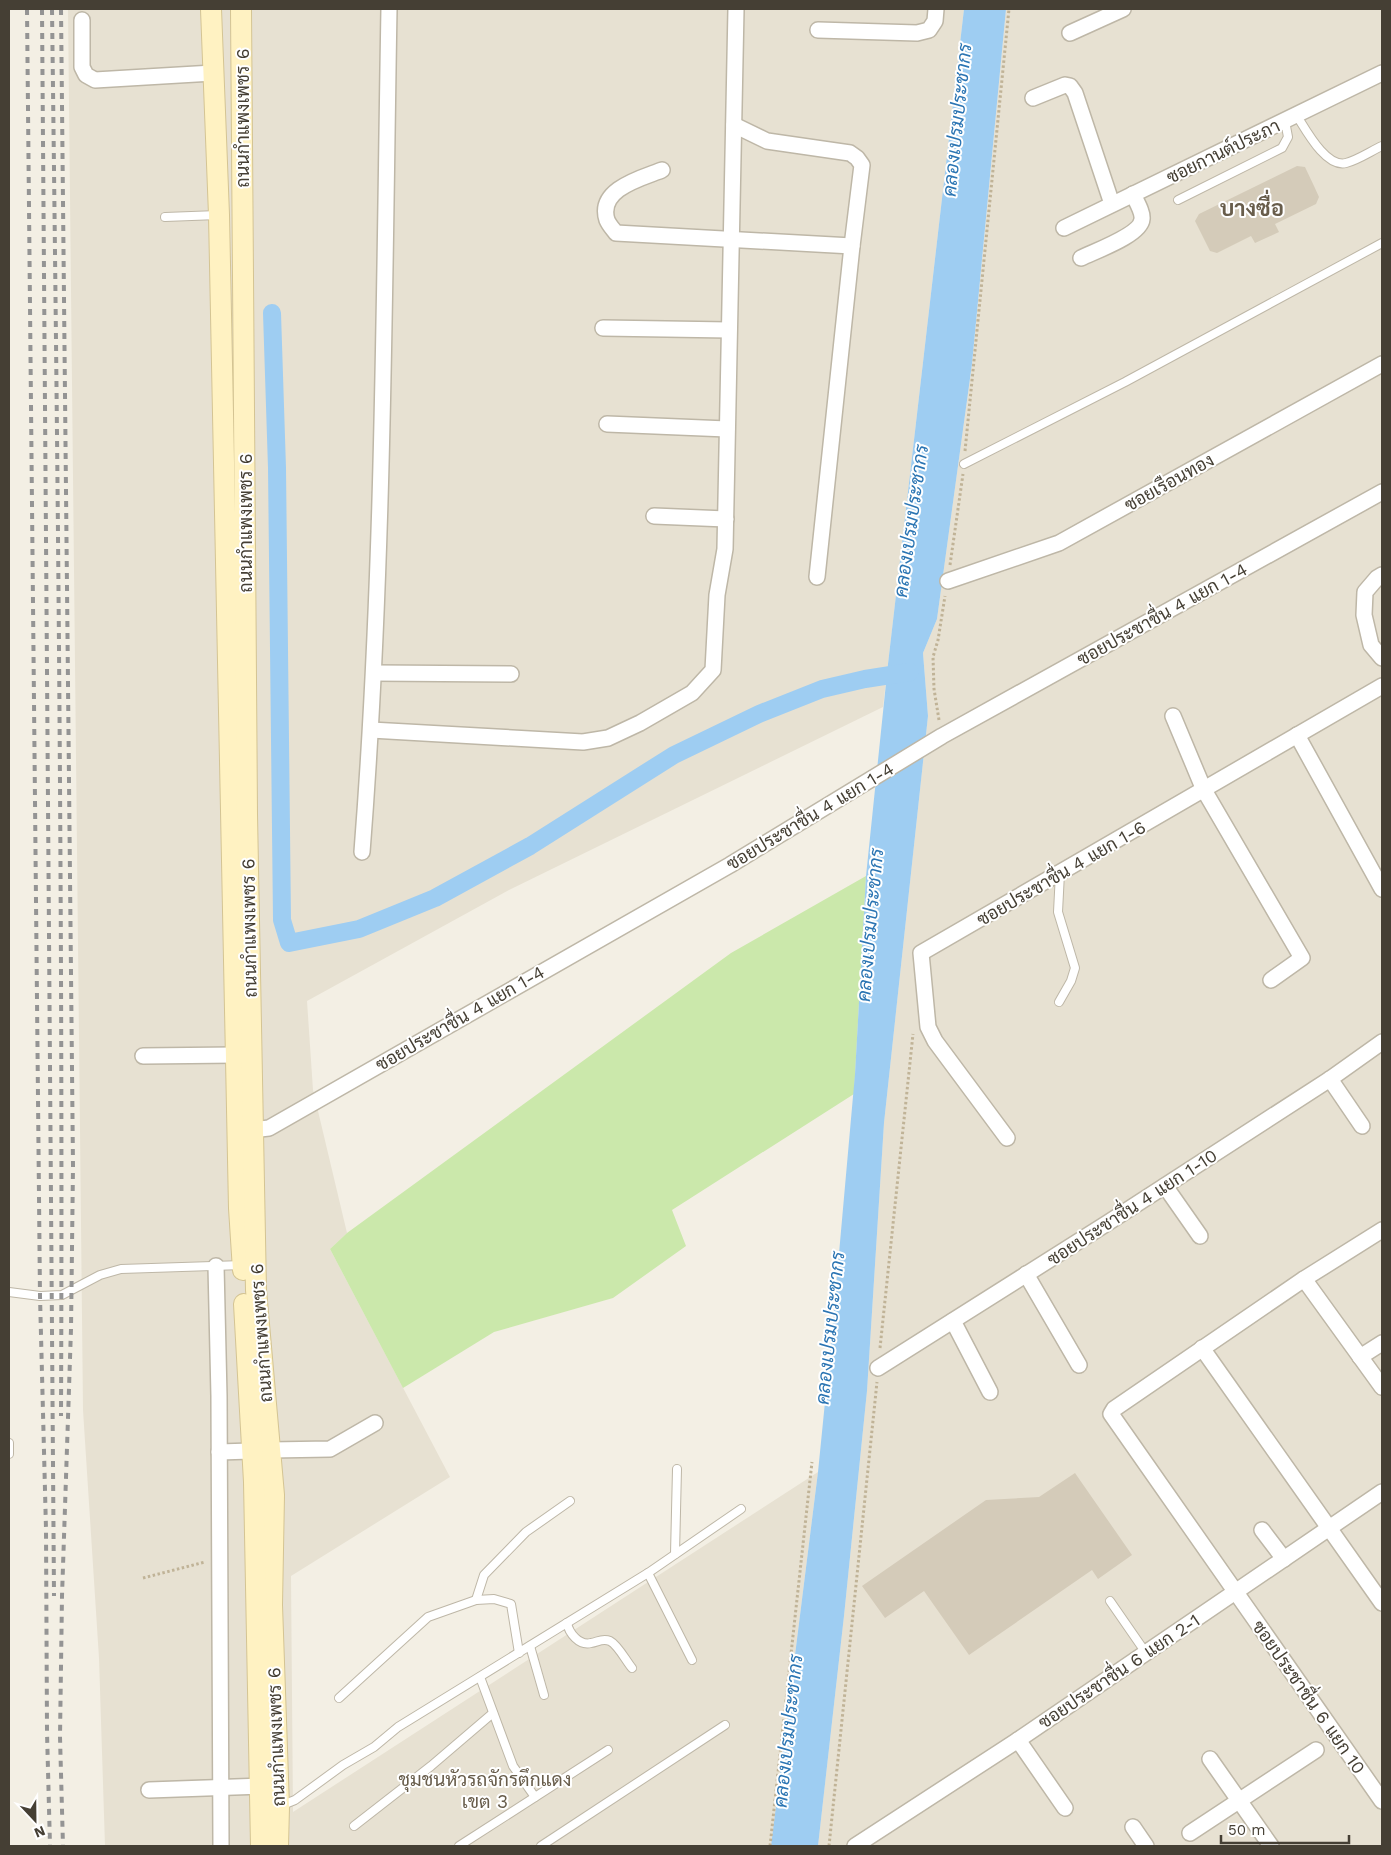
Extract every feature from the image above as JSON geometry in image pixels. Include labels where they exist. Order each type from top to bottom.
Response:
[{"type":"street","name":"ถนนกำแพงเพชร 6","points":[[212,9],[219,215],[236,1055],[245,1131],[256,1290],[261,1451],[254,1482],[261,1846]]},
{"type":"street","name":"ถนนกำแพงเพชร 6","points":[[241,9],[247,814],[245,1131],[239,1208],[261,1451],[274,1495],[272,1605],[279,1807],[278,1846]]},
{"type":"street","points":[[362,852],[374,673],[380,502],[388,9]]},
{"type":"street","points":[[371,730],[583,742],[608,738],[692,693],[713,670],[717,595],[725,549],[736,9]]},
{"type":"street","points":[[818,30],[917,33],[928,30],[935,21],[936,9]]},
{"type":"street","points":[[1070,33],[1123,9]]},
{"type":"street","points":[[82,20],[82,67],[86,75],[95,80],[213,73]]},
{"type":"street","name":"ซอยกานต์ประภา","points":[[1064,228],[1382,74]]},
{"type":"street","points":[[1033,98],[1065,85],[1070,86],[1075,93],[1112,204]]},
{"type":"street","points":[[734,125],[767,141],[850,153],[862,165],[817,577]]},
{"type":"street","points":[[662,170],[625,185],[615,192],[607,204],[606,212],[608,221],[616,233],[852,246]]},
{"type":"street","points":[[1081,258],[1132,233],[1141,226],[1143,217],[1133,194]]},
{"type":"street","points":[[602,328],[729,330]]},
{"type":"street","name":"ซอยเรือนทอง","points":[[948,581],[1059,543],[1382,364]]},
{"type":"street","points":[[607,424],[727,429]]},
{"type":"street","name":"ซอยประชาชื่น 4 แยก 1-4","points":[[245,1131],[269,1128],[730,865],[942,736],[1382,492]]},
{"type":"street","points":[[654,516],[726,519]]},
{"type":"street","points":[[1382,575],[1377,578],[1366,592],[1364,615],[1372,645],[1382,658]]},
{"type":"street","points":[[374,673],[511,674]]},
{"type":"street","name":"ซอยประชาชื่น 4 แยก 1-6","points":[[1007,1138],[935,1041],[928,1027],[921,953],[1297,735],[1381,690]]},
{"type":"street","points":[[1173,716],[1204,790],[1302,958],[1271,980]]},
{"type":"street","points":[[1297,735],[1382,889]]},
{"type":"street","name":"ซอยประชาชื่น 4 แยก 1-10","points":[[878,1368],[1165,1186],[1330,1079],[1382,1042]]},
{"type":"street","points":[[143,1056],[236,1055]]},
{"type":"street","points":[[1330,1079],[1362,1126]]},
{"type":"street","points":[[1165,1186],[1200,1236]]},
{"type":"street","points":[[1382,1230],[1304,1279],[1202,1348],[1382,1603]]},
{"type":"street","points":[[216,1266],[221,1846]]},
{"type":"street","points":[[1026,1274],[1080,1365]]},
{"type":"street","points":[[1304,1279],[1382,1387]]},
{"type":"street","points":[[953,1321],[990,1392]]},
{"type":"street","points":[[1360,1357],[1382,1344]]},
{"type":"street","name":"ซอยประชาชื่น 6 แยก 10","points":[[1202,1348],[1114,1409],[1111,1414],[1236,1592],[1266,1638],[1382,1801]]},
{"type":"street","points":[[219,1452],[330,1449],[375,1423]]},
{"type":"street","name":"ซอยประชาชื่น 6 แยก 2-1","points":[[854,1846],[1018,1740],[1382,1492]]},
{"type":"street","points":[[1262,1530],[1284,1559]]},
{"type":"street","points":[[1018,1740],[1065,1808]]},
{"type":"street","points":[[1190,1834],[1316,1750]]},
{"type":"street","points":[[1210,1758],[1271,1846]]},
{"type":"street","points":[[149,1790],[222,1789],[260,1786]]},
{"type":"street","points":[[1133,1827],[1146,1846]]},
{"type":"lane","points":[[1291,118],[1320,150],[1337,163],[1346,163],[1382,146]]},
{"type":"lane","points":[[1178,200],[1282,148],[1288,137],[1291,118]]},
{"type":"lane","points":[[165,217],[219,215]]},
{"type":"lane","points":[[964,464],[1125,382],[1382,243]]},
{"type":"lane","points":[[1059,1002],[1071,981],[1075,968],[1058,912],[1060,873]]},
{"type":"lane","points":[[9,1292],[50,1296],[62,1295],[100,1275],[121,1269],[243,1265]]},
{"type":"lane","points":[[9,1443],[9,1454]]},
{"type":"lane","points":[[675,1554],[677,1468]]},
{"type":"lane","points":[[476,1600],[484,1575],[526,1532],[570,1501]]},
{"type":"lane","points":[[279,1807],[294,1800],[343,1765],[374,1746],[398,1727],[648,1573],[740,1509]]},
{"type":"lane","points":[[648,1573],[692,1660]]},
{"type":"lane","points":[[339,1698],[428,1617],[476,1600],[494,1599],[511,1604],[519,1653]]},
{"type":"lane","points":[[1110,1601],[1146,1653]]},
{"type":"lane","points":[[567,1623],[568,1630],[578,1640],[589,1644],[602,1639],[612,1642],[632,1668]]},
{"type":"lane","points":[[530,1646],[544,1695]]},
{"type":"lane","points":[[480,1677],[513,1766],[535,1797]]},
{"type":"lane","points":[[354,1826],[431,1766],[493,1713]]},
{"type":"lane","points":[[541,1846],[725,1725]]},
{"type":"lane","points":[[459,1846],[608,1750]]},
{"type":"path","points":[[942,736],[934,689],[933,656],[938,640],[948,581],[964,464],[1009,9]]},
{"type":"path","points":[[829,1846],[913,1032]]},
{"type":"path","points":[[770,1846],[812,1462]]},
{"type":"path","points":[[143,1578],[220,1559]]},
{"type":"shaded area","points":[[68,9],[964,9],[883,707],[509,890],[307,1001],[313,1090],[347,1233],[330,1249],[450,1477],[291,1576],[293,1812],[818,1472],[771,1846],[105,1846],[99,1658],[83,1410]]},
{"type":"shaded area","points":[[1006,9],[1382,9],[1382,1846],[818,1846],[867,1391],[884,1123],[928,716],[923,653],[937,619],[972,364]]},
{"type":"green space","points":[[866,876],[854,1094],[672,1210],[686,1246],[613,1298],[494,1332],[403,1388],[330,1249],[347,1233],[731,953]]},
{"type":"water","name":"คลองเปรมประชากร","points":[[964,9],[1006,9],[972,364],[937,619],[923,653],[928,716],[884,1123],[867,1391],[844,1616],[818,1846],[771,1846],[818,1472],[855,1074],[866,876],[888,664]]},
{"type":"building","points":[[1297,166],[1305,167],[1319,197],[1316,204],[1275,224],[1279,232],[1255,243],[1251,236],[1217,253],[1210,251],[1195,221],[1199,214]]},
{"type":"building","points":[[1075,1473],[1132,1555],[1098,1579],[1092,1570],[969,1655],[924,1591],[885,1618],[862,1586],[986,1500],[1039,1497]]},
{"type":"waterway","points":[[272,313],[277,468],[282,920],[289,943],[359,929],[435,898],[530,846],[674,755],[759,714],[822,689],[865,679],[910,672]]},
{"type":"railway","points":[[27,9],[40,1296],[46,1529],[47,1732],[50,1846]]},
{"type":"railway","points":[[42,9],[54,1596]]},
{"type":"railway","points":[[52,9],[60,712],[61,1416]]},
{"type":"railway","points":[[61,9],[73,1166],[71,1329],[62,1596],[60,1737],[63,1846]]},
{"type":"district","name":"บางซื่อ","points":[[1252,208]]},
{"type":"district","name":"ชุมชนหัวรถจักรตึกแดง เขต 3","points":[[485,1790]]}]
